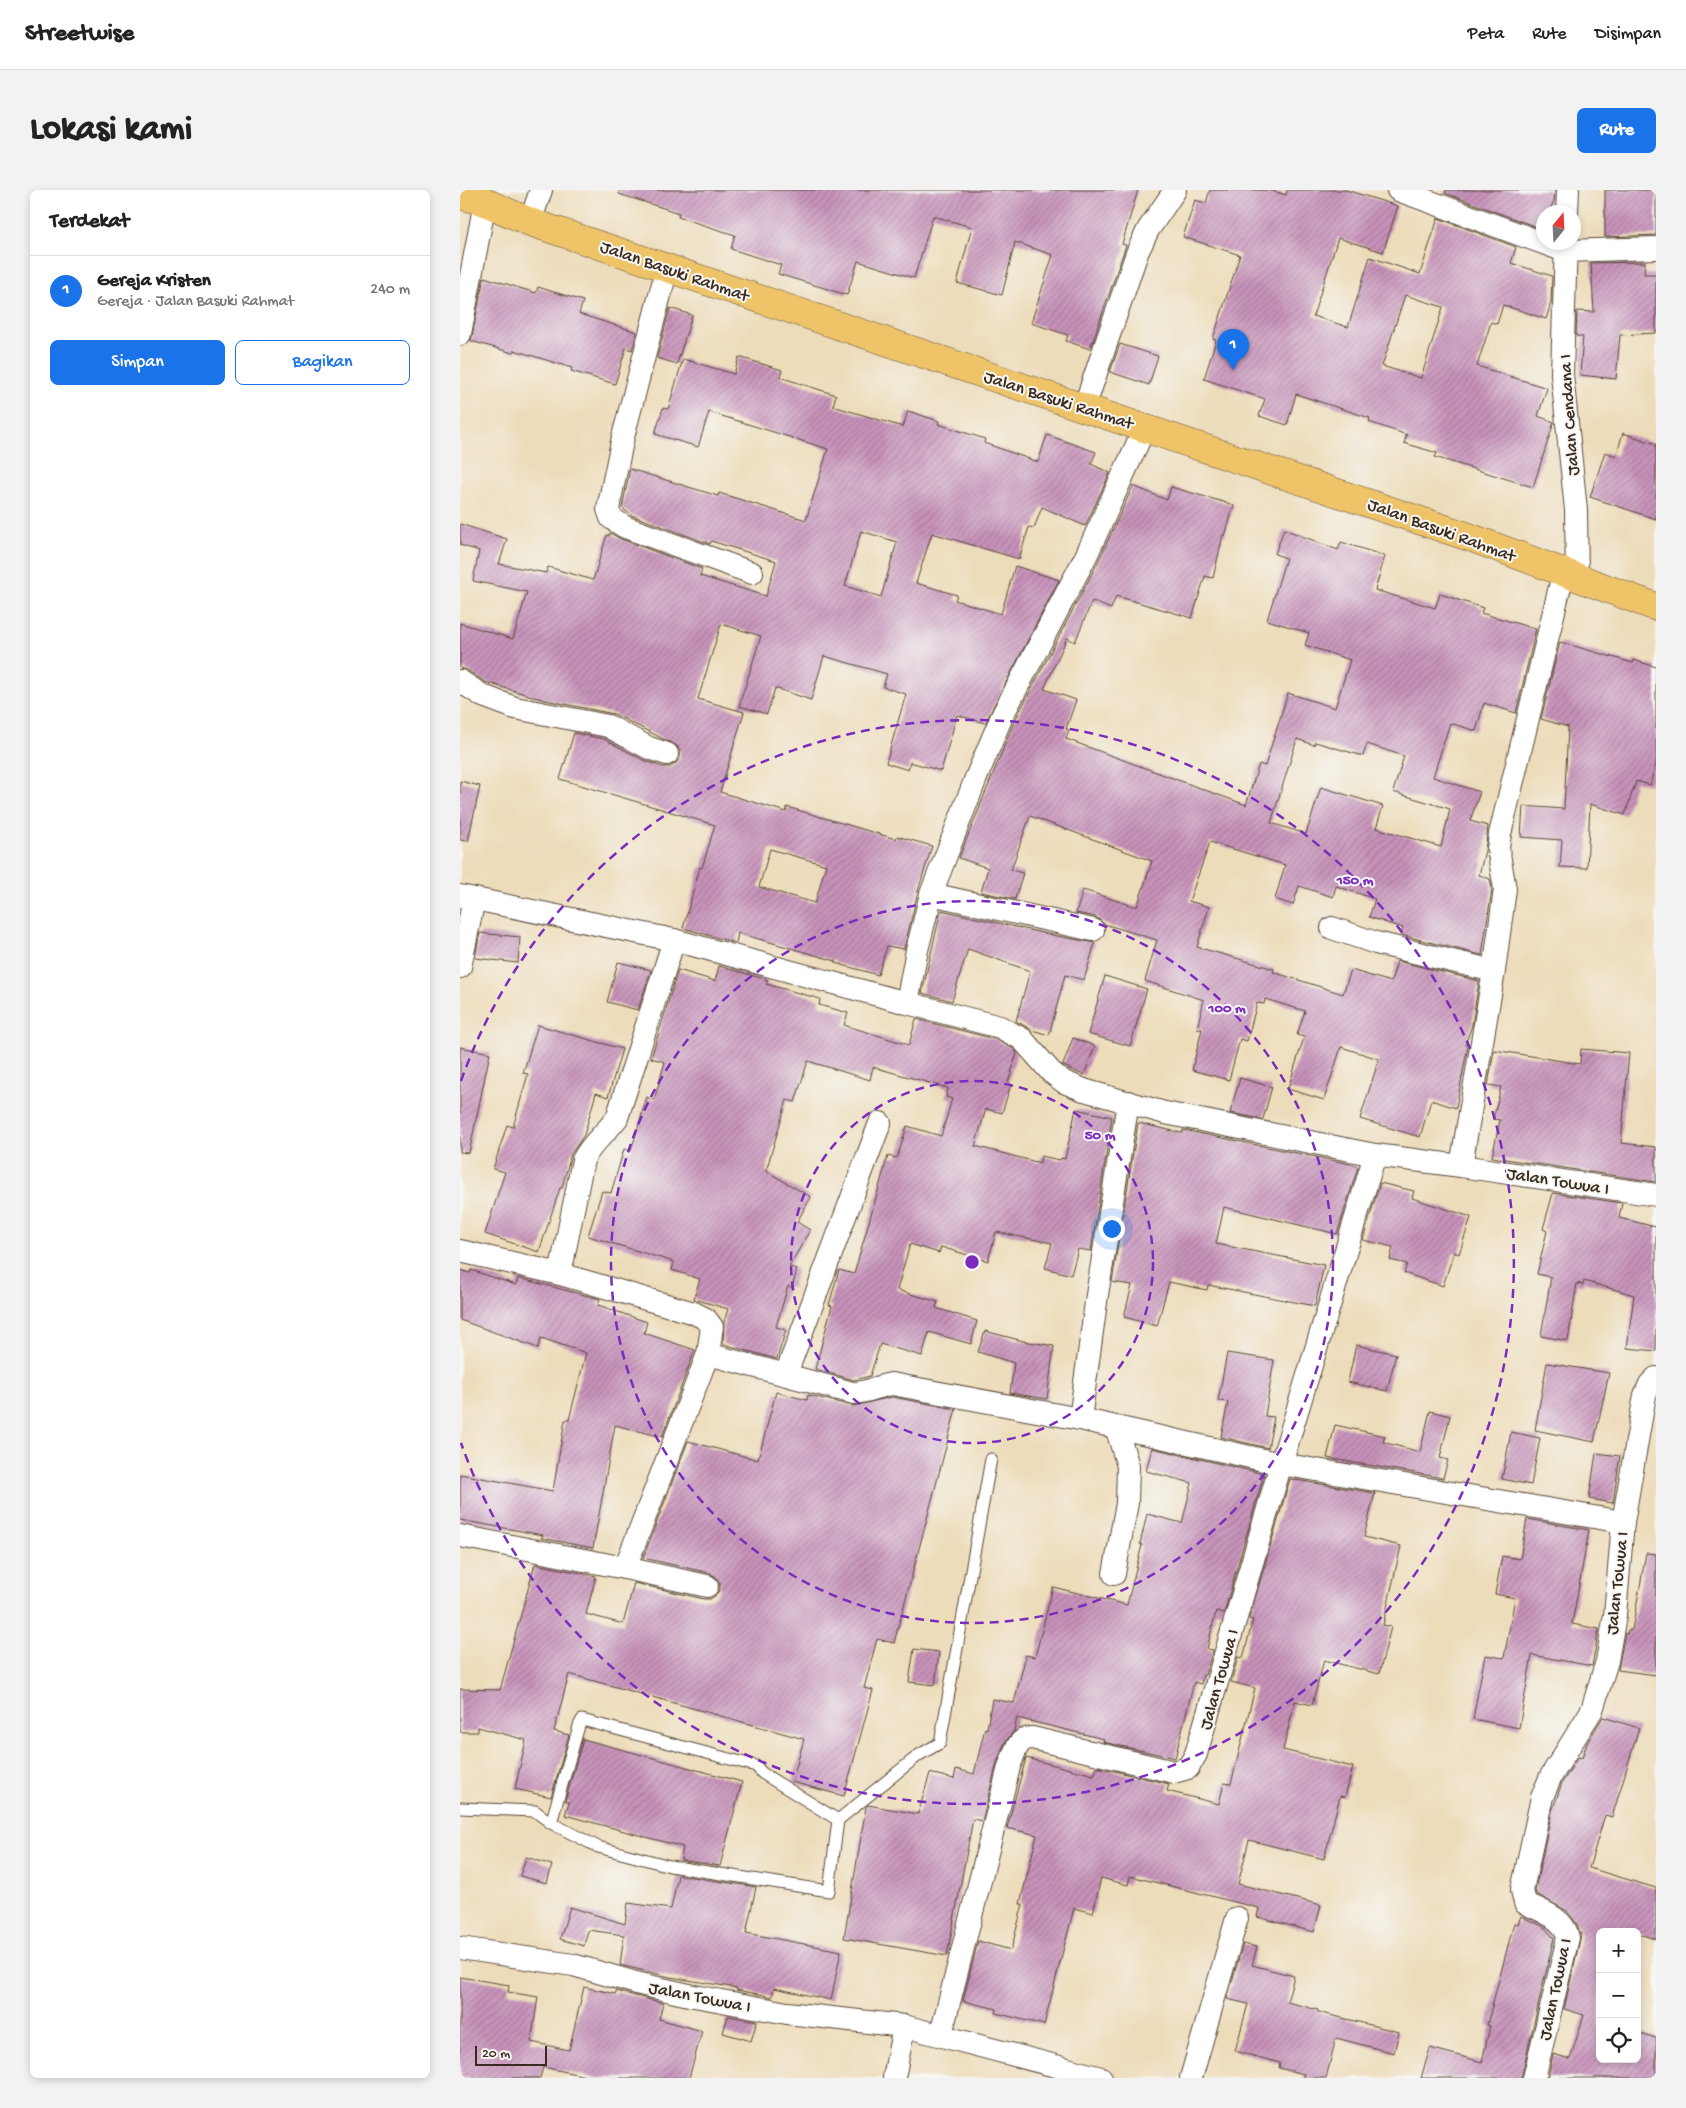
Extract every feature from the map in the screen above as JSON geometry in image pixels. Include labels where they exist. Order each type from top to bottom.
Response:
[{"type":"highway","name":"Jalan Basuki Rahmat","points":[[472,198],[530,222],[1472,538],[1656,607]]},
{"type":"street","points":[[530,222],[541,190]]},
{"type":"street","points":[[1084,408],[1137,253],[1148,230],[1175,190]]},
{"type":"street","points":[[1398,190],[1536,237]]},
{"type":"street","points":[[1567,205],[1568,190]]},
{"type":"street","points":[[460,334],[472,198]]},
{"type":"street","points":[[1581,247],[1656,248]]},
{"type":"street","name":"Jalan Cendana I","points":[[1461,1166],[1494,971],[1505,889],[1498,848],[1500,834],[1570,576],[1576,510],[1562,374],[1566,250]]},
{"type":"street","points":[[667,268],[623,437],[608,509],[609,514],[616,523],[624,527],[752,572]]},
{"type":"street","points":[[907,1003],[917,950],[931,894],[976,778],[1002,716],[1086,556],[1145,427]]},
{"type":"street","points":[[460,681],[483,696],[515,708],[608,726],[649,748],[667,754]]},
{"type":"street","points":[[931,894],[1093,930]]},
{"type":"street","points":[[460,967],[467,897]]},
{"type":"street","name":"Jalan Towua I","points":[[467,897],[674,940],[1000,1027],[1022,1039],[1051,1072],[1064,1082],[1084,1090],[1165,1113],[1375,1155],[1656,1195]]},
{"type":"street","points":[[1332,928],[1376,943],[1494,971]]},
{"type":"street","points":[[560,1274],[584,1160],[589,1148],[617,1118],[674,940]]},
{"type":"street","points":[[1080,1419],[1097,1295],[1128,1102]]},
{"type":"street","points":[[786,1374],[880,1123]]},
{"type":"street","points":[[708,1354],[853,1393],[863,1393],[892,1384],[1080,1419],[1282,1464],[1375,1155]]},
{"type":"street","points":[[460,1251],[560,1274],[694,1313],[706,1319],[712,1327],[708,1354],[626,1568]]},
{"type":"street","name":"Jalan Towua I","points":[[1534,2078],[1568,1938],[1566,1928],[1561,1922],[1525,1903],[1522,1890],[1542,1797],[1551,1776],[1592,1710],[1600,1686],[1615,1615],[1623,1522],[1645,1395],[1650,1384],[1656,1378]]},
{"type":"street","points":[[1114,1574],[1127,1503],[1128,1466],[1116,1428]]},
{"type":"street","name":"Jalan Towua I","points":[[941,2034],[1009,1767],[1017,1746],[1022,1740],[1032,1738],[1174,1772],[1188,1768],[1196,1754],[1282,1464],[1623,1522]]},
{"type":"street","points":[[460,1536],[626,1568],[707,1586]]},
{"type":"street","points":[[1191,2078],[1238,1918]]},
{"type":"street","name":"Jalan Towua I","points":[[460,1948],[574,1965],[640,1984],[787,2013],[904,2026],[941,2034],[1101,2078]]},
{"type":"street","points":[[894,2078],[904,2026]]},
{"type":"lane","points":[[460,1808],[535,1811],[551,1823],[598,1847],[670,1866],[830,1891],[838,1820],[919,1755],[940,1743],[991,1459]]},
{"type":"lane","points":[[551,1823],[582,1720],[756,1766],[762,1773],[838,1820]]},
{"type":"building","points":[[620,190],[1138,190],[1122,244],[1126,245],[1090,349],[1066,341],[1068,335],[1031,323],[1053,255],[1015,242],[1002,295],[957,283],[972,227],[933,216],[914,278],[858,261],[847,295],[778,274],[781,265],[731,249],[735,235],[678,217],[679,213],[619,194]]},
{"type":"building","points":[[1210,190],[1269,190],[1286,195],[1287,190],[1346,190],[1398,206],[1383,252],[1338,238],[1313,316],[1348,327],[1370,257],[1420,274],[1438,218],[1516,247],[1511,263],[1552,276],[1551,303],[1546,319],[1503,305],[1497,324],[1491,322],[1477,366],[1547,388],[1538,416],[1554,422],[1533,487],[1435,457],[1437,453],[1404,443],[1407,435],[1369,422],[1370,418],[1296,394],[1287,425],[1259,416],[1265,399],[1204,379],[1216,340],[1213,339],[1240,255],[1183,237],[1195,200],[1206,203]],"holes":[[[1405,295],[1443,307],[1421,378],[1382,366]]]},
{"type":"building","points":[[1446,190],[1555,190],[1552,205],[1536,205],[1536,227],[1445,193]]},
{"type":"building","points":[[1605,190],[1656,190],[1656,235],[1605,237]]},
{"type":"building","points":[[1645,262],[1644,274],[1656,274],[1656,333],[1620,335],[1616,379],[1580,375],[1583,337],[1576,336],[1577,311],[1594,312],[1591,263]]},
{"type":"building","points":[[484,277],[536,293],[538,287],[583,301],[579,314],[637,332],[632,350],[626,348],[615,384],[571,371],[572,368],[514,350],[513,353],[471,341]]},
{"type":"building","points":[[670,308],[692,315],[677,364],[657,358]]},
{"type":"building","points":[[1120,344],[1158,356],[1149,385],[1110,372]]},
{"type":"building","points":[[739,357],[782,370],[780,377],[836,395],[833,406],[903,427],[908,411],[939,421],[938,424],[985,439],[984,443],[1038,462],[1047,435],[1096,452],[1091,464],[1110,473],[1085,526],[1042,507],[1034,528],[1029,527],[1019,559],[932,533],[916,583],[957,595],[955,600],[1001,614],[1015,566],[1059,580],[985,723],[957,715],[941,771],[910,762],[908,770],[886,763],[906,694],[883,687],[887,674],[824,656],[811,700],[775,688],[767,714],[739,706],[761,636],[721,624],[698,699],[744,712],[720,792],[786,812],[787,807],[896,839],[897,836],[932,846],[918,891],[904,949],[887,946],[878,975],[738,933],[736,943],[683,928],[700,867],[702,868],[715,825],[560,779],[574,733],[604,739],[643,760],[663,767],[670,767],[680,758],[680,751],[677,746],[614,714],[545,700],[485,682],[467,670],[460,668],[460,623],[513,639],[527,592],[473,581],[479,551],[460,545],[460,524],[507,539],[499,564],[546,573],[548,567],[593,580],[607,535],[609,536],[610,533],[621,539],[702,569],[700,576],[766,596],[776,561],[711,541],[710,544],[631,515],[622,508],[630,469],[718,496],[719,493],[806,520],[828,449],[709,412],[698,447],[655,434],[663,408],[668,409],[683,359],[734,374]],"holes":[[[861,531],[897,542],[881,597],[845,586]],[[770,849],[826,865],[815,903],[759,887]]]},
{"type":"building","points":[[1623,433],[1656,444],[1656,519],[1590,497],[1605,452],[1616,456]]},
{"type":"building","points":[[1133,486],[1167,500],[1171,487],[1234,505],[1225,536],[1223,535],[1213,578],[1205,576],[1192,618],[1116,596],[1111,609],[1092,601],[1075,642],[1067,638],[1044,689],[1076,700],[1066,729],[1069,730],[1066,739],[1246,805],[1259,764],[1265,766],[1288,693],[1335,708],[1350,660],[1305,645],[1309,633],[1267,620],[1286,558],[1275,554],[1284,529],[1338,550],[1341,542],[1385,556],[1375,590],[1435,608],[1440,594],[1483,608],[1481,613],[1536,629],[1516,713],[1484,703],[1476,731],[1450,723],[1433,777],[1480,792],[1470,821],[1488,826],[1485,851],[1479,875],[1490,879],[1492,889],[1482,955],[1401,935],[1403,928],[1369,917],[1375,899],[1336,886],[1333,897],[1299,886],[1293,905],[1275,899],[1285,865],[1210,842],[1189,901],[1209,907],[1197,947],[1274,969],[1273,972],[1343,994],[1351,970],[1391,982],[1397,961],[1479,981],[1472,1025],[1465,1045],[1468,1045],[1456,1108],[1431,1100],[1420,1137],[1360,1119],[1379,1059],[1341,1047],[1324,1100],[1288,1089],[1304,1037],[1297,1035],[1305,1011],[1265,999],[1264,1004],[1257,1003],[1247,1041],[1240,1039],[1229,1080],[1192,1070],[1202,1029],[1197,1028],[1204,1000],[1145,981],[1157,940],[1104,924],[1096,917],[1076,913],[1083,890],[1137,907],[1152,861],[1030,816],[1011,870],[1023,873],[1015,899],[981,892],[988,868],[959,858],[1014,722],[1098,562]],"holes":[[[1297,739],[1314,745],[1315,742],[1363,756],[1367,744],[1404,756],[1393,792],[1450,809],[1441,847],[1376,828],[1383,806],[1321,787],[1306,834],[1271,823]]]},
{"type":"building","points":[[1560,642],[1633,663],[1634,660],[1656,667],[1656,764],[1650,785],[1636,781],[1625,815],[1590,804],[1587,868],[1560,867],[1562,840],[1521,837],[1523,806],[1564,809],[1568,727],[1541,719]]},
{"type":"building","points":[[460,781],[480,786],[468,841],[460,840]]},
{"type":"building","points":[[941,910],[1095,943],[1084,980],[1065,975],[1049,1035],[1032,1030],[1016,1021],[1030,971],[968,949],[952,1001],[922,993]]},
{"type":"building","points":[[480,933],[520,937],[518,963],[475,958]]},
{"type":"building","points":[[618,962],[651,970],[638,1010],[607,1002]]},
{"type":"building","points":[[719,966],[768,980],[766,984],[820,999],[819,1005],[848,1013],[844,1025],[909,1045],[916,1019],[995,1039],[1014,1049],[1017,1053],[1008,1083],[1011,1084],[1002,1113],[986,1109],[975,1146],[1040,1163],[1041,1156],[1060,1160],[1061,1158],[1065,1159],[1076,1109],[1112,1117],[1091,1251],[1078,1249],[1071,1275],[1045,1268],[1052,1243],[996,1232],[988,1261],[941,1247],[939,1253],[910,1244],[897,1290],[938,1302],[936,1308],[977,1321],[971,1344],[929,1332],[922,1356],[880,1344],[870,1376],[854,1380],[815,1369],[832,1306],[829,1305],[839,1270],[854,1274],[888,1156],[897,1158],[907,1126],[941,1136],[952,1099],[946,1097],[948,1088],[873,1067],[870,1080],[808,1061],[795,1102],[787,1100],[766,1171],[811,1197],[797,1222],[810,1230],[789,1267],[797,1269],[792,1288],[788,1286],[776,1327],[786,1330],[777,1359],[723,1344],[724,1322],[728,1309],[694,1299],[700,1279],[672,1270],[674,1262],[588,1236],[602,1191],[611,1193],[624,1149],[631,1151],[647,1097],[654,1100],[665,1062],[651,1058],[678,970],[715,981]]},
{"type":"building","points":[[1105,976],[1147,989],[1130,1046],[1088,1034]]},
{"type":"building","points":[[538,1025],[622,1049],[608,1097],[596,1093],[584,1135],[571,1154],[562,1188],[560,1188],[539,1252],[485,1234],[505,1172],[493,1169],[507,1125],[513,1127],[528,1074],[523,1073]]},
{"type":"building","points":[[1073,1038],[1095,1046],[1084,1075],[1063,1065]]},
{"type":"building","points":[[460,1047],[490,1053],[469,1153],[460,1152]]},
{"type":"building","points":[[1581,1049],[1629,1053],[1621,1143],[1656,1147],[1656,1182],[1492,1157],[1500,1120],[1493,1119],[1501,1087],[1488,1085],[1494,1050],[1580,1064]]},
{"type":"building","points":[[1240,1078],[1272,1087],[1263,1119],[1230,1113]]},
{"type":"building","points":[[1138,1123],[1182,1133],[1183,1130],[1358,1167],[1337,1234],[1224,1207],[1216,1244],[1324,1265],[1315,1306],[1208,1285],[1207,1290],[1169,1282],[1157,1326],[1124,1317],[1132,1285],[1112,1282]]},
{"type":"building","points":[[1380,1183],[1414,1191],[1412,1198],[1471,1217],[1459,1254],[1454,1252],[1443,1286],[1404,1273],[1407,1264],[1390,1260],[1393,1247],[1363,1240]]},
{"type":"building","points":[[1553,1193],[1622,1203],[1619,1218],[1656,1227],[1656,1351],[1627,1348],[1634,1295],[1584,1281],[1583,1285],[1577,1283],[1568,1341],[1541,1336],[1551,1277],[1537,1274],[1547,1231],[1543,1229]]},
{"type":"building","points":[[460,1270],[470,1273],[471,1270],[516,1285],[518,1278],[600,1299],[598,1305],[647,1322],[644,1333],[695,1350],[662,1437],[615,1425],[593,1548],[541,1538],[543,1535],[460,1520],[460,1474],[553,1491],[565,1420],[569,1420],[586,1353],[541,1338],[538,1348],[460,1320]]},
{"type":"building","points":[[985,1331],[1023,1341],[1054,1346],[1047,1399],[1010,1393],[1014,1363],[978,1352]]},
{"type":"building","points":[[1356,1345],[1396,1354],[1387,1391],[1348,1382]]},
{"type":"building","points":[[1227,1353],[1274,1360],[1265,1416],[1274,1417],[1268,1448],[1221,1437],[1228,1402],[1218,1401]]},
{"type":"building","points":[[1547,1363],[1609,1373],[1594,1442],[1535,1430]]},
{"type":"building","points":[[776,1392],[807,1400],[808,1395],[853,1406],[892,1397],[956,1409],[894,1643],[877,1639],[864,1688],[873,1690],[844,1796],[792,1782],[804,1739],[569,1674],[554,1731],[569,1735],[551,1797],[515,1789],[526,1740],[478,1727],[478,1732],[460,1732],[460,1689],[500,1690],[535,1564],[596,1576],[586,1614],[623,1624],[634,1583],[704,1599],[710,1599],[716,1595],[720,1589],[720,1583],[710,1573],[643,1558],[688,1441],[758,1460]]},
{"type":"building","points":[[1430,1411],[1450,1416],[1440,1458],[1448,1460],[1443,1478],[1327,1458],[1335,1425],[1385,1436],[1383,1442],[1420,1452]]},
{"type":"building","points":[[1511,1432],[1540,1438],[1531,1485],[1502,1479]]},
{"type":"building","points":[[1152,1448],[1264,1474],[1224,1613],[1216,1611],[1207,1649],[1213,1650],[1201,1684],[1194,1682],[1175,1758],[1103,1742],[1104,1739],[1017,1718],[1014,1731],[1005,1742],[997,1762],[982,1821],[973,1819],[947,1956],[844,1938],[866,1807],[868,1805],[918,1814],[930,1773],[954,1779],[956,1769],[974,1774],[985,1728],[987,1729],[992,1699],[1014,1703],[1026,1655],[1035,1657],[1053,1587],[1127,1605],[1142,1545],[1140,1544],[1147,1514],[1182,1523],[1192,1483],[1146,1471]]},
{"type":"building","points":[[1596,1453],[1620,1456],[1613,1503],[1589,1499]]},
{"type":"building","points":[[1290,1479],[1375,1493],[1364,1537],[1401,1546],[1383,1625],[1391,1627],[1379,1674],[1324,1660],[1312,1705],[1295,1701],[1283,1750],[1353,1767],[1345,1797],[1340,1796],[1324,1859],[1249,1840],[1238,1884],[1321,1905],[1314,1932],[1257,1917],[1259,1908],[1130,1876],[1128,1885],[1101,1878],[1093,1913],[1074,1908],[1044,2025],[996,2013],[997,2009],[963,2001],[978,1941],[1011,1950],[1023,1904],[1020,1904],[1037,1835],[1007,1828],[1026,1758],[1094,1775],[1097,1767],[1169,1784],[1167,1791],[1219,1804],[1224,1783],[1231,1784],[1255,1688],[1231,1682],[1238,1657],[1243,1658],[1253,1620],[1249,1619]]},
{"type":"building","points":[[1527,1519],[1589,1530],[1572,1624],[1599,1629],[1592,1666],[1532,1655],[1519,1728],[1473,1719],[1485,1655],[1504,1658],[1515,1598],[1495,1594],[1502,1556],[1520,1559]]},
{"type":"building","points":[[1646,1553],[1656,1554],[1656,1675],[1618,1670],[1625,1633],[1627,1634],[1628,1630],[1632,1630]]},
{"type":"building","points":[[914,1649],[939,1652],[935,1685],[909,1682]]},
{"type":"building","points":[[1603,1717],[1639,1728],[1612,1817],[1605,1815],[1589,1868],[1656,1888],[1656,1939],[1641,1934],[1641,1928],[1596,1928],[1596,2063],[1641,2063],[1641,2033],[1656,2038],[1656,2078],[1548,2078],[1553,2054],[1570,2059],[1584,2015],[1564,2009],[1581,1935],[1577,1924],[1567,1911],[1536,1894],[1535,1890],[1552,1811],[1562,1783],[1578,1757],[1582,1758],[1587,1743]]},
{"type":"building","points":[[583,1739],[742,1782],[720,1866],[681,1860],[683,1847],[565,1815],[569,1802],[565,1801]]},
{"type":"building","points":[[526,1857],[552,1865],[547,1883],[520,1876]]},
{"type":"building","points":[[678,1875],[756,1887],[746,1933],[841,1951],[831,2000],[774,1988],[772,1997],[736,1990],[737,1988],[670,1977],[620,1965],[624,1935],[588,1930],[584,1946],[560,1939],[570,1907],[625,1924],[628,1903],[671,1909]]},
{"type":"building","points":[[1521,1916],[1544,1927],[1554,1938],[1521,2078],[1421,2078],[1430,2048],[1482,2062],[1490,2026],[1487,2025],[1514,1923],[1518,1924]]},
{"type":"building","points":[[1243,1944],[1257,1947],[1252,1965],[1294,1976],[1287,2002],[1318,2010],[1318,2012],[1399,2032],[1394,2053],[1336,2038],[1326,2078],[1303,2078],[1304,2074],[1279,2068],[1280,2063],[1235,2051],[1248,2004],[1227,1999]]},
{"type":"building","points":[[460,1977],[509,1985],[508,1992],[538,1997],[531,2042],[569,2050],[584,1987],[616,1994],[616,1991],[663,2003],[659,2019],[702,2031],[689,2078],[595,2078],[543,2067],[540,2078],[460,2078]]},
{"type":"building","points":[[728,2016],[757,2021],[751,2041],[723,2033]]},
{"type":"place","name":"Gereja Kristen","points":[[1233,370]]}]
